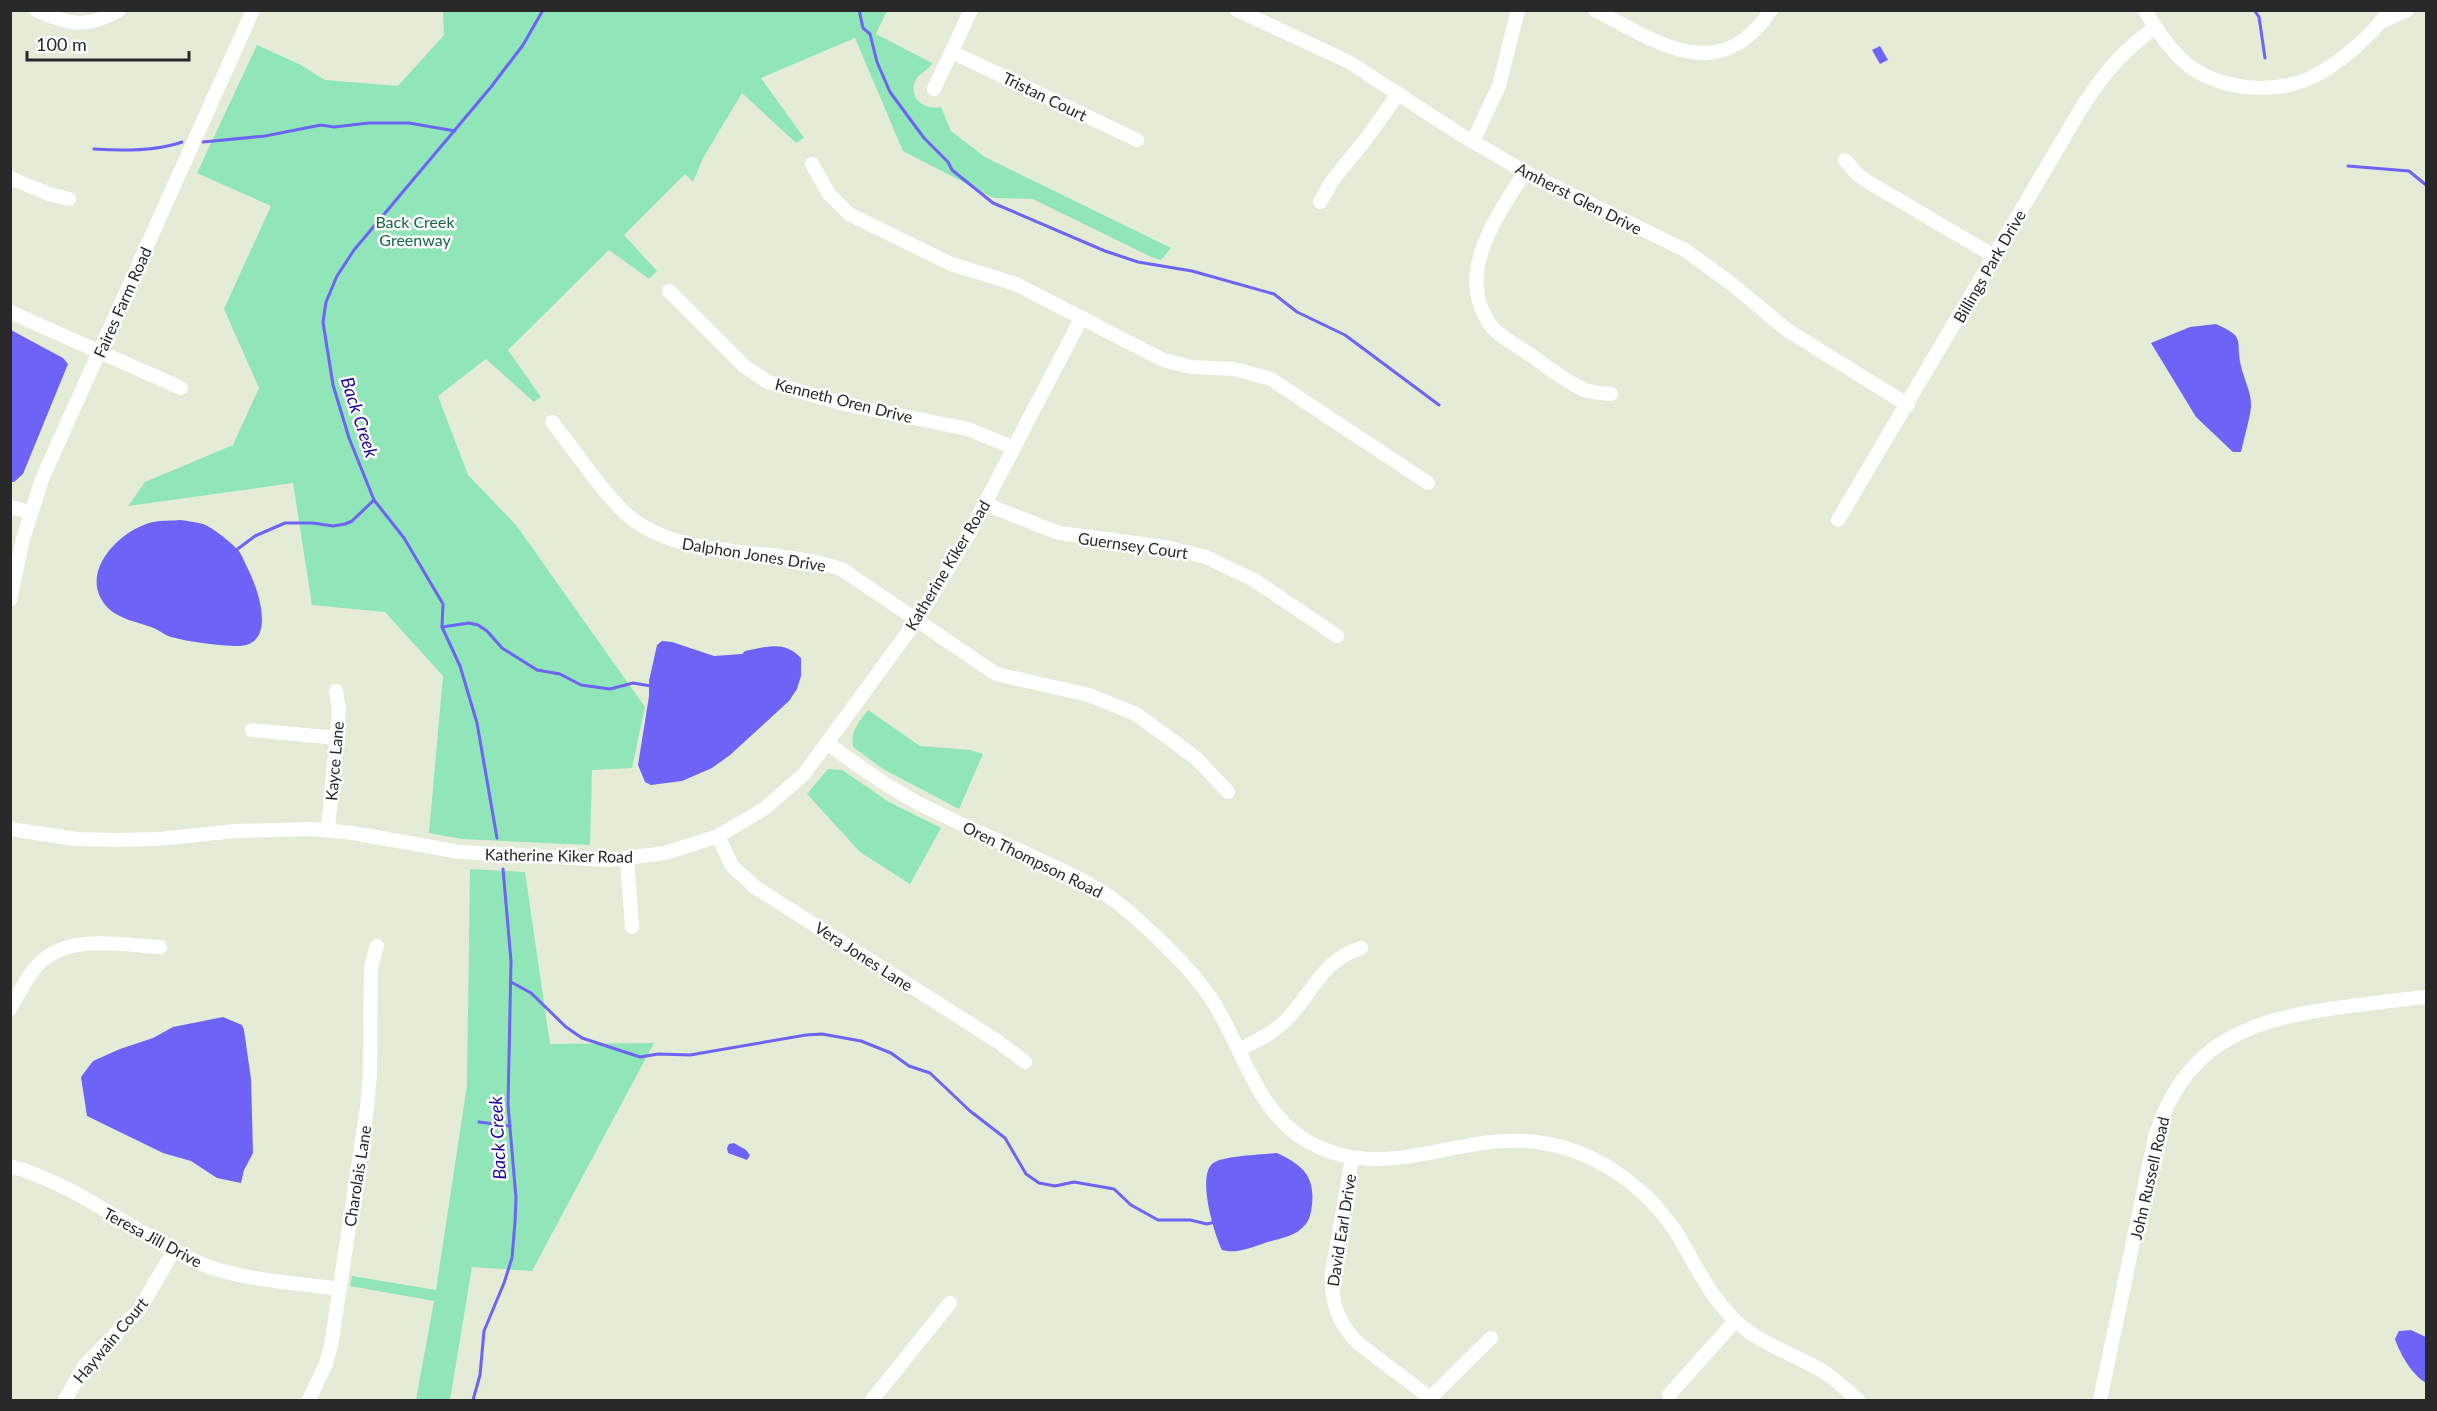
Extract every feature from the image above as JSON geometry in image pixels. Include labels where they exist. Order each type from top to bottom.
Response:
[{"type":"street","points":[[36,10],[63,22],[77,23],[94,21],[119,10]]},
{"type":"street","name":"Faires Farm Road","points":[[10,600],[30,513],[42,480],[253,10]]},
{"type":"street","points":[[934,89],[971,10]]},
{"type":"street","name":"Amherst Glen Drive","points":[[1237,10],[1349,62],[1525,172],[1685,250],[1729,282],[1787,330],[1908,405]]},
{"type":"street","points":[[1473,141],[1499,86],[1518,10]]},
{"type":"street","points":[[1595,10],[1673,50],[1697,55],[1722,51],[1750,36],[1771,10]]},
{"type":"street","points":[[2145,10],[2178,56],[2193,69],[2224,83],[2244,87],[2267,87],[2310,78],[2347,53],[2386,16],[2407,10]]},
{"type":"street","name":"Billings Park Drive","points":[[1838,520],[2107,69],[2133,43],[2156,27]]},
{"type":"street","name":"Tristan Court","points":[[952,52],[1137,140]]},
{"type":"street","points":[[1320,202],[1332,181],[1398,94]]},
{"type":"street","points":[[1845,160],[1857,174],[1870,183],[1994,256]]},
{"type":"street","points":[[812,164],[829,194],[849,214],[929,255],[1016,284],[1163,360],[1179,365],[1234,369],[1271,379],[1428,483]]},
{"type":"street","points":[[1525,172],[1503,207],[1477,259],[1475,280],[1480,306],[1494,328],[1538,360],[1587,391],[1611,394]]},
{"type":"street","points":[[10,178],[69,199]]},
{"type":"street","name":"Kenneth Oren Drive","points":[[669,291],[744,366],[768,382],[844,404],[968,429],[1014,448]]},
{"type":"street","points":[[10,312],[181,388]]},
{"type":"street","name":"Katherine Kiker Road","points":[[10,828],[66,838],[117,840],[278,828],[328,830],[460,852],[627,859],[665,853],[718,837],[742,824],[787,791],[804,774],[915,620],[957,556],[1082,317]]},
{"type":"street","name":"Dalphon Jones Drive","points":[[552,422],[625,513],[645,527],[682,543],[825,563],[859,579],[996,674],[1089,695],[1136,714],[1196,758],[1228,792]]},
{"type":"street","name":"Guernsey Court","points":[[984,504],[1059,533],[1166,547],[1206,557],[1254,580],[1337,636]]},
{"type":"street","points":[[10,507],[30,513]]},
{"type":"street","name":"Kayce Lane","points":[[328,830],[339,710],[336,691]]},
{"type":"street","points":[[252,730],[337,738]]},
{"type":"street","name":"Oren Thompson Road","points":[[827,743],[878,780],[913,800],[1081,879],[1112,898],[1146,928],[1203,987],[1225,1021],[1261,1095],[1285,1125],[1317,1147],[1352,1158],[1395,1159],[1488,1141],[1507,1140],[1556,1145],[1592,1158],[1623,1177],[1651,1202],[1677,1235],[1721,1306],[1735,1321],[1758,1338],[1826,1373],[1858,1401]]},
{"type":"street","name":"Vera Jones Lane","points":[[718,837],[732,866],[755,887],[996,1041],[1025,1062]]},
{"type":"street","points":[[627,859],[632,927]]},
{"type":"street","points":[[10,1009],[35,967],[46,957],[65,948],[94,944],[159,946]]},
{"type":"street","name":"Charolais Lane","points":[[309,1401],[326,1364],[367,1108],[370,1074],[371,967],[376,946]]},
{"type":"street","points":[[1239,1050],[1277,1029],[1332,963],[1346,953],[1360,948]]},
{"type":"street","name":"John Russell Road","points":[[2100,1401],[2155,1137],[2169,1100],[2192,1067],[2230,1037],[2278,1019],[2310,1012],[2427,997]]},
{"type":"street","name":"David Earl Drive","points":[[1352,1158],[1332,1273],[1333,1305],[1342,1325],[1358,1343],[1432,1399]]},
{"type":"street","name":"Teresa Jill Drive","points":[[10,1166],[58,1184],[174,1250],[216,1269],[339,1289]]},
{"type":"street","name":"Haywain Court","points":[[65,1401],[85,1365],[139,1310],[174,1250]]},
{"type":"street","points":[[872,1401],[950,1303]]},
{"type":"street","points":[[1669,1395],[1735,1321]]},
{"type":"street","points":[[1432,1399],[1491,1338]]},
{"type":"green space","name":"Back Creek Greenway","points":[[443,11],[887,11],[876,34],[932,63],[917,78],[914,86],[915,97],[923,105],[941,107],[951,131],[985,157],[1171,248],[1161,260],[1149,256],[1033,199],[994,198],[903,151],[855,38],[761,78],[804,138],[796,143],[742,93],[703,158],[693,182],[685,174],[624,235],[657,271],[649,279],[609,250],[508,350],[541,397],[534,402],[486,359],[438,396],[468,475],[516,525],[645,707],[632,768],[592,770],[590,845],[462,839],[429,833],[443,676],[385,612],[312,605],[293,483],[128,506],[145,482],[233,445],[259,388],[224,309],[271,206],[197,173],[257,45],[299,64],[325,80],[398,86],[444,35]]},
{"type":"green space","points":[[868,710],[920,746],[970,750],[983,754],[959,809],[883,769],[853,747],[854,731]]},
{"type":"green space","points":[[828,769],[842,770],[889,802],[941,828],[910,884],[860,852],[807,794]]},
{"type":"green space","points":[[470,869],[525,872],[550,1044],[654,1043],[532,1271],[472,1267],[450,1400],[416,1400],[434,1301],[350,1286],[352,1276],[436,1290],[467,1085]]},
{"type":"shaded area","points":[[1880,46],[1888,60],[1880,64],[1872,50]]},
{"type":"shaded area","points":[[2216,324],[2232,333],[2238,340],[2241,366],[2250,397],[2251,407],[2241,452],[2233,452],[2196,417],[2151,343],[2190,327]]},
{"type":"shaded area","points":[[11,330],[63,358],[68,364],[23,474],[14,482],[11,482]]},
{"type":"shaded area","points":[[180,520],[203,524],[216,531],[241,554],[252,577],[262,616],[257,638],[248,644],[218,645],[171,637],[118,615],[109,609],[100,596],[97,583],[99,569],[105,556],[115,544],[127,534],[156,521]]},
{"type":"shaded area","points":[[662,641],[672,642],[714,656],[742,654],[745,651],[775,646],[782,647],[795,652],[801,658],[801,676],[797,689],[789,701],[730,755],[712,768],[682,781],[651,785],[645,782],[638,765],[649,696],[649,681],[657,645]]},
{"type":"shaded area","points":[[223,1017],[242,1025],[251,1079],[253,1153],[244,1170],[241,1183],[217,1178],[191,1161],[163,1153],[87,1116],[81,1077],[93,1061],[153,1038],[173,1027]]},
{"type":"shaded area","points":[[734,1143],[750,1155],[747,1160],[728,1153],[729,1144]]},
{"type":"shaded area","points":[[1277,1153],[1300,1167],[1309,1179],[1312,1205],[1308,1221],[1304,1227],[1288,1236],[1243,1250],[1222,1250],[1208,1203],[1206,1190],[1209,1168],[1215,1162],[1229,1158]]},
{"type":"shaded area","points":[[2411,1330],[2426,1337],[2426,1383],[2407,1364],[2395,1339],[2399,1331]]},
{"type":"waterway","name":"Back Creek","points":[[497,838],[477,723],[460,666],[442,627],[443,604],[404,538],[374,500],[349,438],[333,385],[323,322],[326,302],[337,276],[354,250],[491,87],[523,45],[543,10]]},
{"type":"waterway","points":[[859,10],[863,28],[870,34],[877,62],[890,92],[924,138],[948,162],[952,170],[993,203],[1105,251],[1138,262],[1192,271],[1274,294],[1297,312],[1345,335],[1439,405]]},
{"type":"waterway","points":[[2254,10],[2259,17],[2265,58]]},
{"type":"waterway","points":[[203,142],[265,136],[321,125],[334,127],[369,123],[409,123],[455,131]]},
{"type":"waterway","points":[[94,149],[138,150],[182,142]]},
{"type":"waterway","points":[[2348,166],[2409,171],[2426,185]]},
{"type":"waterway","points":[[235,551],[255,536],[285,523],[333,526],[345,524],[352,521],[374,500]]},
{"type":"waterway","points":[[442,627],[469,623],[478,625],[487,631],[502,648],[537,670],[560,674],[581,685],[610,689],[633,683],[651,686]]},
{"type":"waterway","name":"Back Creek","points":[[473,1400],[480,1375],[484,1331],[512,1258],[515,1222],[516,1198],[508,1105],[511,961],[503,869]]},
{"type":"waterway","points":[[511,982],[531,993],[566,1027],[582,1038],[640,1057],[658,1054],[690,1055],[806,1035],[822,1034],[861,1041],[891,1053],[909,1066],[930,1073],[970,1111],[1005,1138],[1026,1174],[1039,1183],[1055,1186],[1074,1182],[1114,1189],[1131,1205],[1158,1220],[1190,1220],[1207,1224],[1215,1222]]},
{"type":"waterway","points":[[479,1122],[510,1126]]}]
